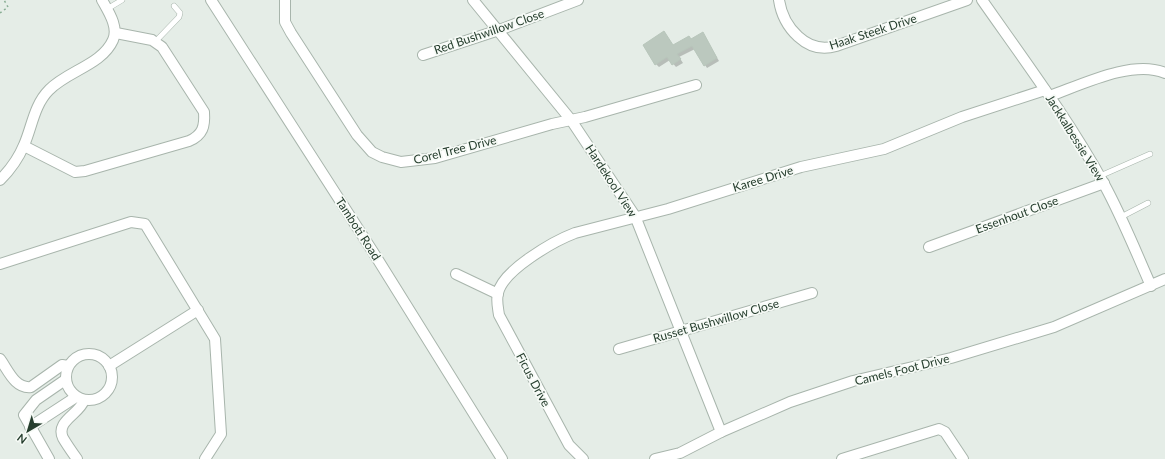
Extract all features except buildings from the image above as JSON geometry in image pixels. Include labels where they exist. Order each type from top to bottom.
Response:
[{"type":"street","points":[[0,180],[24,146],[37,110],[44,96],[62,79],[99,56],[113,40],[116,33],[102,0]]},
{"type":"street","name":"Tamboti Road","points":[[211,0],[375,255],[502,459]]},
{"type":"street","name":"Corel Tree Drive","points":[[285,0],[285,22],[357,135],[372,152],[382,157],[401,162],[435,158],[541,126],[571,120],[696,85]]},
{"type":"street","name":"Hardekool View","points":[[473,0],[571,120],[635,216],[721,432]]},
{"type":"street","name":"Red Bushwillow Close","points":[[423,55],[499,30],[578,0]]},
{"type":"street","name":"Haak Steek Drive","points":[[779,0],[782,13],[793,32],[811,45],[824,48],[836,46],[967,0]]},
{"type":"street","name":"Jackkalbessie View","points":[[982,0],[1048,93],[1102,180],[1121,217],[1151,286]]},
{"type":"street","points":[[24,146],[75,172],[103,167],[189,141],[199,136],[204,127],[204,112],[169,57],[155,42],[116,33]]},
{"type":"street","name":"Karee Drive","points":[[498,294],[505,279],[513,272],[561,239],[575,233],[635,216],[668,209],[801,167],[884,149],[962,117],[1132,69],[1155,70],[1165,73]]},
{"type":"street","name":"Essenhout Close","points":[[930,247],[1102,180]]},
{"type":"street","points":[[0,264],[130,222],[145,224],[215,339],[221,432],[219,440],[206,459]]},
{"type":"street","points":[[456,274],[498,294]]},
{"type":"street","name":"Camels Foot Drive","points":[[655,459],[680,453],[721,432],[790,402],[853,381],[951,358],[1054,327],[1165,279]]},
{"type":"street","name":"Russet Bushwillow Close","points":[[619,349],[812,293]]},
{"type":"street","name":"Ficus Drive","points":[[498,294],[499,315],[568,445],[583,459]]},
{"type":"street","points":[[110,366],[198,310]]},
{"type":"street","points":[[30,427],[80,398],[97,399],[109,389],[112,374],[110,366],[99,356],[85,354],[73,360],[68,366],[65,380],[67,386],[80,398],[82,407],[66,420],[62,430],[63,437],[77,459]]},
{"type":"street","points":[[0,359],[15,382],[27,388],[31,387],[62,365],[68,366]]},
{"type":"street","points":[[49,459],[24,417],[24,412],[36,400],[65,380]]},
{"type":"street","points":[[842,459],[939,429],[945,432],[963,459]]},
{"type":"lane","points":[[107,9],[122,0]]},
{"type":"lane","points":[[155,42],[179,17],[180,13],[174,6]]},
{"type":"lane","points":[[1102,180],[1150,154]]},
{"type":"lane","points":[[1121,217],[1148,203]]},
{"type":"path","points":[[0,13],[8,7],[4,1],[8,0]]}]
